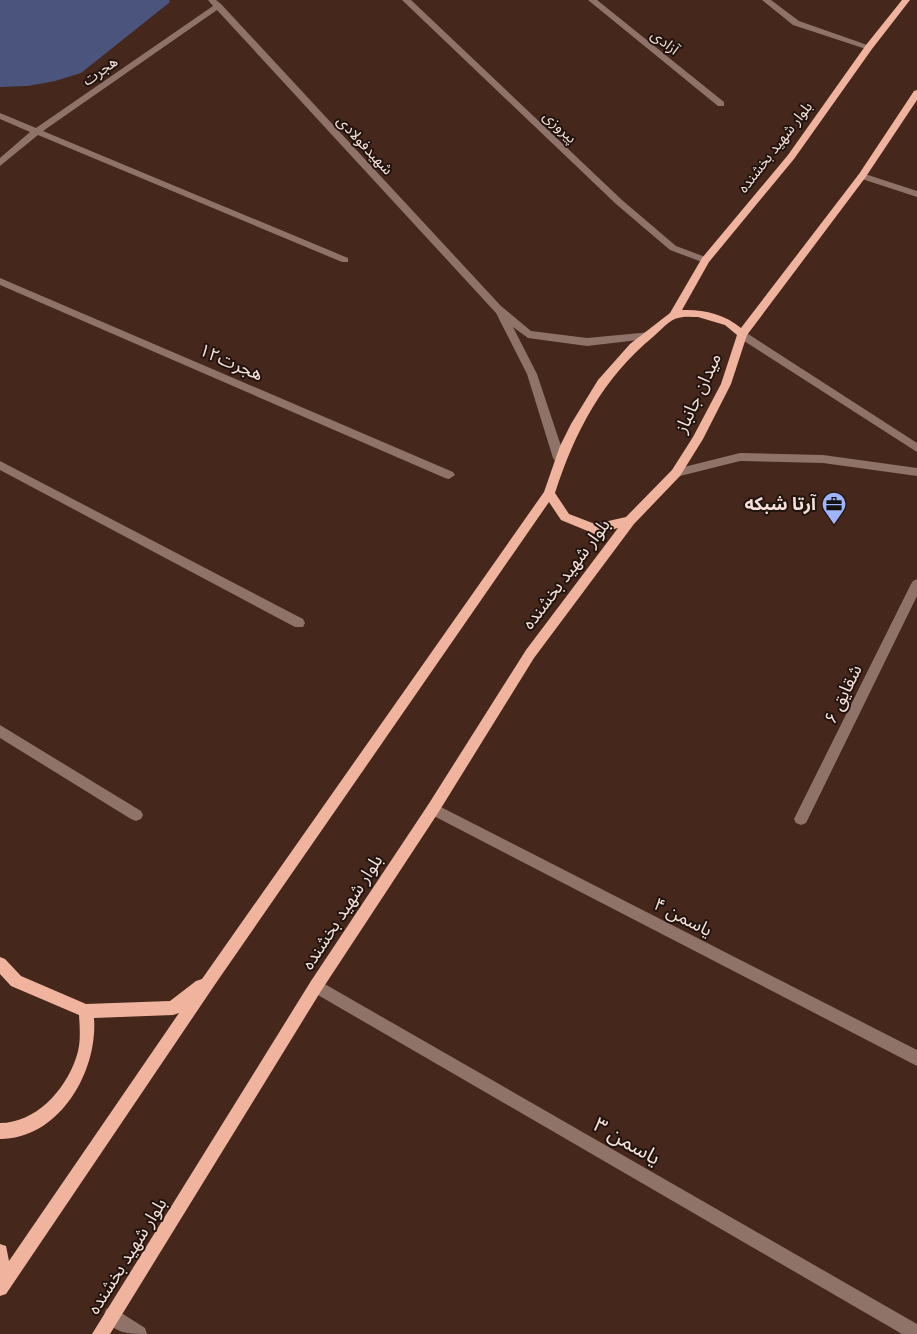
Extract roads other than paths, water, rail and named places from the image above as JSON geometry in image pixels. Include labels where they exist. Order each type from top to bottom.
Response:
[{"type":"main road","name":"بلوار شهید بخشنده","points":[[674,316],[705,260],[791,157],[869,47],[906,0]]},
{"type":"main road","points":[[1,1286],[211,978],[549,493],[559,458],[587,402],[627,353],[647,335],[674,316],[698,313],[729,323],[742,334],[862,176],[917,93]]},
{"type":"main road","name":"میدان جانباز","points":[[630,521],[676,473],[697,439],[726,384],[742,334]]},
{"type":"main road","points":[[549,493],[565,517],[594,529],[630,521]]},
{"type":"main road","name":"بلوار شهید بخشنده","points":[[100,1334],[316,986],[433,809],[530,654],[630,521]]},
{"type":"main road","points":[[0,964],[16,981],[86,1011],[173,1008],[211,978]]},
{"type":"main road","points":[[0,1131],[17,1130],[39,1119],[59,1101],[76,1078],[84,1056],[88,1029],[86,1011]]},
{"type":"main road","points":[[0,1252],[1,1286]]},
{"type":"street","name":"پیروزی","points":[[406,0],[619,202],[673,248],[705,260]]},
{"type":"street","name":"آزادی","points":[[592,0],[721,104]]},
{"type":"street","points":[[766,0],[796,23],[869,47]]},
{"type":"street","name":"هجرت","points":[[0,163],[37,131],[215,3]]},
{"type":"street","name":"شهیدفولادی","points":[[215,3],[497,308]]},
{"type":"street","points":[[0,116],[345,260]]},
{"type":"street","points":[[862,176],[917,194]]},
{"type":"street","name":"هجرت۱۲","points":[[0,281],[449,475]]},
{"type":"street","points":[[497,308],[528,334],[587,342],[647,335]]},
{"type":"street","points":[[497,308],[532,374],[559,458]]},
{"type":"street","points":[[742,334],[917,448]]},
{"type":"street","points":[[676,473],[740,457],[823,459],[917,472]]},
{"type":"street","points":[[0,465],[300,623]]},
{"type":"street","name":"شقایق ۶","points":[[801,819],[917,584]]},
{"type":"street","points":[[0,731],[136,814]]},
{"type":"street","name":"یاسمن ۴","points":[[433,809],[917,1058]]},
{"type":"street","name":"یاسمن ۳","points":[[316,986],[917,1334]]},
{"type":"street","points":[[112,1314],[139,1334]]},
{"type":"place","name":"آرتا شبکه","points":[[834,525]]}]
